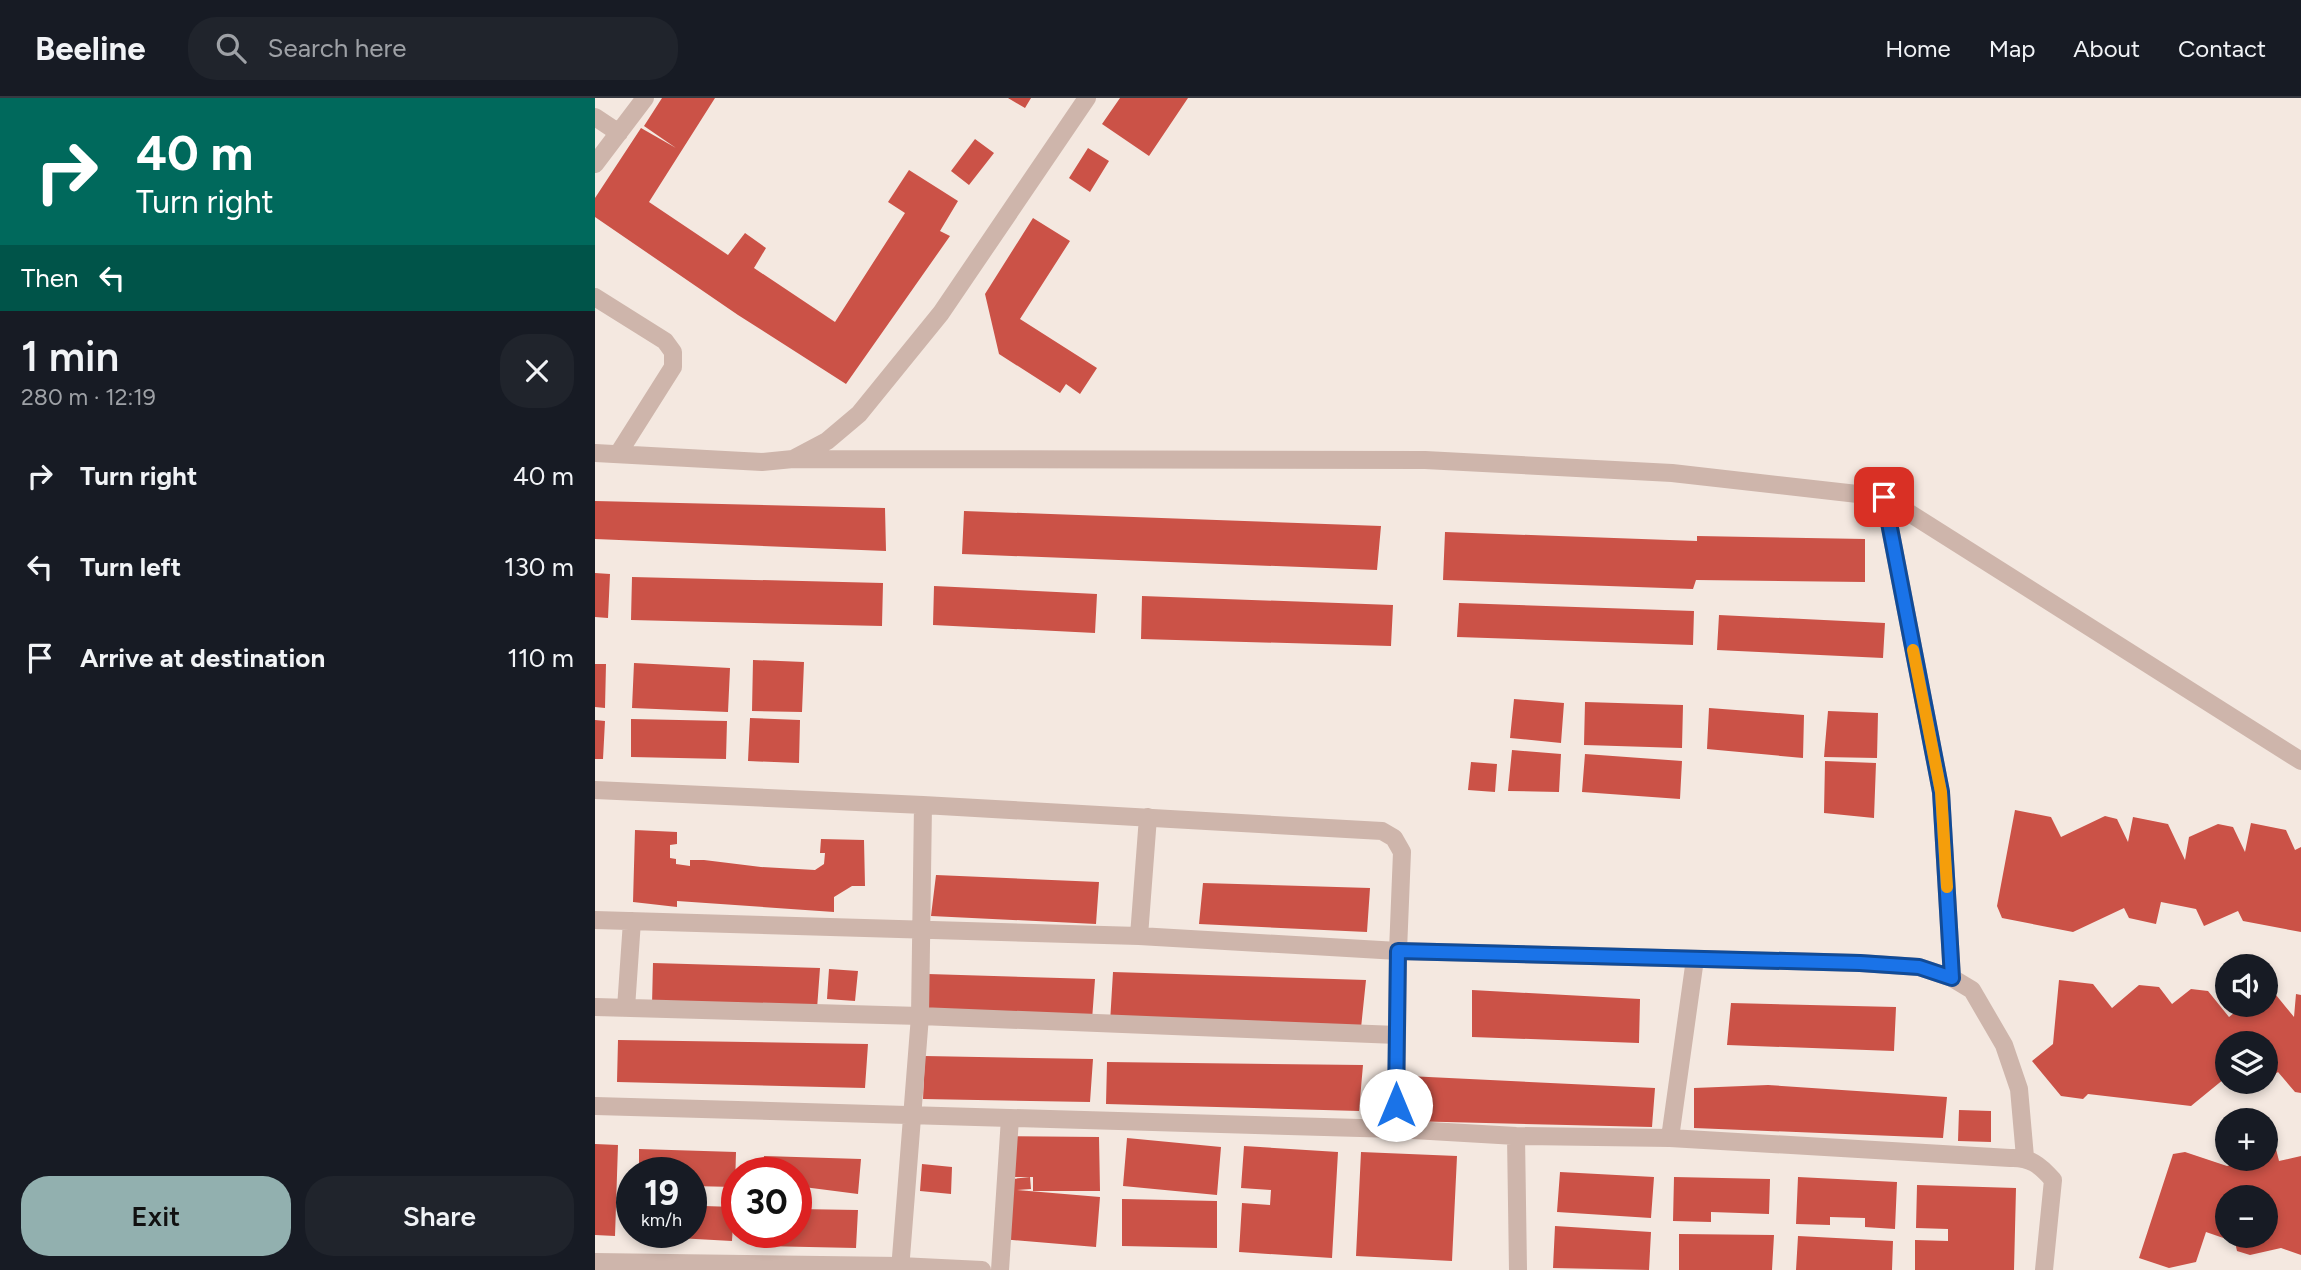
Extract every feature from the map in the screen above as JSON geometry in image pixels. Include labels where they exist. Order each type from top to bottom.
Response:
[{"type":"street","points":[[595,164],[645,98]]},
{"type":"street","points":[[793,459],[827,441],[859,414],[941,313],[1087,98]]},
{"type":"street","points":[[595,117],[619,132]]},
{"type":"street","points":[[595,297],[665,341],[673,352],[673,367],[618,454]]},
{"type":"street","points":[[595,453],[762,462],[793,459],[1425,460],[1672,473],[1884,497],[2301,761]]},
{"type":"street","points":[[1884,497],[1941,792],[1952,978]]},
{"type":"street","points":[[595,790],[1382,831],[1394,838],[1402,852],[1396,1129]]},
{"type":"street","points":[[900,1268],[921,1016],[923,805]]},
{"type":"street","points":[[1139,936],[1148,817]]},
{"type":"street","points":[[595,920],[1139,936],[1398,951],[1919,967],[1952,978],[1972,990],[2004,1045],[2019,1089],[2025,1157]]},
{"type":"street","points":[[626,1008],[632,921]]},
{"type":"street","points":[[1670,1138],[1695,959]]},
{"type":"street","points":[[595,1007],[921,1016],[1397,1035]]},
{"type":"street","points":[[595,1106],[1396,1129],[1517,1136],[1670,1138],[2025,1157],[2041,1166],[2053,1180],[2044,1270]]},
{"type":"street","points":[[1000,1270],[1010,1118]]},
{"type":"street","points":[[1517,1136],[1518,1270]]},
{"type":"street","points":[[595,1262],[633,1266],[982,1270]]},
{"type":"building","points":[[662,98],[715,98],[649,202],[728,255],[745,233],[766,248],[754,268],[835,322],[905,213],[888,202],[909,170],[958,201],[940,231],[950,236],[846,384],[738,315],[595,217],[595,198],[641,128],[676,148],[644,126]]},
{"type":"building","points":[[1008,98],[1031,98],[1025,108]]},
{"type":"building","points":[[1120,98],[1188,98],[1149,156],[1102,124]]},
{"type":"building","points":[[975,139],[994,153],[969,185],[951,171]]},
{"type":"building","points":[[1088,148],[1109,161],[1090,192],[1069,178]]},
{"type":"building","points":[[1033,218],[1070,241],[1020,319],[1097,368],[1080,394],[1066,384],[1060,393],[999,354],[985,294]]},
{"type":"building","points":[[595,501],[885,508],[886,551],[595,539]]},
{"type":"building","points":[[964,511],[1381,526],[1377,570],[962,554]]},
{"type":"building","points":[[1445,532],[1697,541],[1697,536],[1865,539],[1865,582],[1696,580],[1693,589],[1443,580]]},
{"type":"building","points":[[595,573],[610,574],[608,618],[595,617]]},
{"type":"building","points":[[632,577],[883,583],[882,626],[631,620]]},
{"type":"building","points":[[934,586],[1097,594],[1095,633],[933,625]]},
{"type":"building","points":[[1142,596],[1393,605],[1391,646],[1141,639]]},
{"type":"building","points":[[1459,603],[1694,611],[1693,645],[1457,637]]},
{"type":"building","points":[[1719,615],[1885,623],[1883,658],[1717,650]]},
{"type":"building","points":[[753,660],[804,662],[802,712],[752,711]]},
{"type":"building","points":[[634,663],[730,668],[728,712],[632,708]]},
{"type":"building","points":[[595,664],[606,664],[605,708],[595,707]]},
{"type":"building","points":[[1514,699],[1564,703],[1561,743],[1510,738]]},
{"type":"building","points":[[1585,702],[1683,705],[1682,748],[1584,745]]},
{"type":"building","points":[[1709,708],[1804,715],[1803,758],[1707,749]]},
{"type":"building","points":[[1828,711],[1878,713],[1877,758],[1824,757]]},
{"type":"building","points":[[750,718],[800,720],[799,763],[748,761]]},
{"type":"building","points":[[631,719],[727,721],[726,759],[631,757]]},
{"type":"building","points":[[595,720],[605,721],[603,759],[595,759]]},
{"type":"building","points":[[1512,750],[1561,754],[1559,792],[1508,791]]},
{"type":"building","points":[[1585,754],[1682,761],[1680,799],[1582,792]]},
{"type":"building","points":[[1825,761],[1876,763],[1874,818],[1824,813]]},
{"type":"building","points":[[1471,762],[1497,764],[1495,792],[1468,790]]},
{"type":"building","points":[[2015,810],[2051,817],[2061,837],[2105,816],[2117,819],[2128,842],[2133,817],[2168,824],[2185,860],[2189,837],[2218,824],[2233,827],[2245,852],[2251,823],[2286,830],[2295,850],[2301,847],[2301,932],[2243,921],[2238,911],[2204,926],[2196,909],[2161,902],[2156,924],[2129,918],[2124,908],[2073,932],[2002,918],[1997,906]]},
{"type":"building","points":[[635,830],[677,832],[677,844],[670,845],[670,858],[676,859],[676,864],[690,866],[690,860],[704,860],[815,870],[824,864],[825,853],[820,853],[821,839],[864,840],[865,886],[852,886],[834,897],[834,912],[677,901],[677,907],[633,902]]},
{"type":"building","points":[[936,875],[1099,882],[1096,924],[931,916]]},
{"type":"building","points":[[1203,883],[1370,888],[1367,932],[1199,924]]},
{"type":"building","points":[[653,963],[820,968],[817,1009],[652,1005]]},
{"type":"building","points":[[829,969],[858,971],[855,1001],[827,999]]},
{"type":"building","points":[[1113,972],[1366,980],[1361,1028],[1110,1023]]},
{"type":"building","points":[[928,974],[1095,979],[1092,1020],[927,1011]]},
{"type":"building","points":[[2059,980],[2093,984],[2112,1008],[2139,985],[2159,987],[2172,1004],[2191,989],[2208,991],[2215,1000],[2215,1017],[2278,1017],[2278,997],[2294,1017],[2296,994],[2301,995],[2301,1093],[2295,1092],[2278,1072],[2278,1031],[2215,1031],[2215,1086],[2191,1106],[2088,1094],[2083,1099],[2061,1096],[2032,1061],[2053,1044]]},
{"type":"building","points":[[1472,990],[1640,999],[1639,1043],[1472,1037]]},
{"type":"building","points":[[1731,1003],[1896,1007],[1894,1051],[1727,1045]]},
{"type":"building","points":[[618,1040],[868,1044],[865,1088],[617,1082]]},
{"type":"building","points":[[925,1056],[1093,1059],[1090,1102],[923,1099]]},
{"type":"building","points":[[1107,1062],[1363,1065],[1359,1111],[1106,1104]]},
{"type":"building","points":[[1408,1076],[1655,1088],[1652,1127],[1406,1121]]},
{"type":"building","points":[[1768,1085],[1947,1097],[1943,1138],[1694,1128],[1694,1088]]},
{"type":"building","points":[[1959,1110],[1991,1111],[1991,1142],[1958,1141]]},
{"type":"building","points":[[1003,1136],[1099,1137],[1100,1191],[1033,1191],[1033,1177],[1003,1177]]},
{"type":"building","points":[[1127,1138],[1221,1147],[1217,1195],[1123,1186]]},
{"type":"building","points":[[595,1144],[618,1145],[615,1236],[595,1235]]},
{"type":"building","points":[[1244,1146],[1338,1152],[1332,1258],[1239,1252],[1242,1203],[1270,1205],[1271,1190],[1241,1188]]},
{"type":"building","points":[[639,1149],[736,1152],[736,1157],[721,1157],[721,1187],[707,1186],[707,1157],[639,1157]]},
{"type":"building","points":[[1361,1152],[1457,1156],[1452,1261],[1356,1256]]},
{"type":"building","points":[[2185,1152],[2215,1162],[2215,1171],[2278,1171],[2278,1157],[2279,1161],[2301,1156],[2301,1255],[2281,1248],[2250,1255],[2237,1251],[2236,1248],[2278,1248],[2278,1185],[2215,1185],[2215,1235],[2206,1232],[2196,1262],[2169,1268],[2139,1258],[2173,1154]]},
{"type":"building","points":[[812,1157],[861,1159],[858,1194],[812,1188]]},
{"type":"building","points":[[922,1164],[952,1167],[951,1194],[920,1191]]},
{"type":"building","points":[[1560,1172],[1654,1177],[1651,1218],[1557,1212]]},
{"type":"building","points":[[1030,1177],[1031,1189],[1017,1190],[1100,1197],[1096,1247],[1001,1239],[1004,1180]]},
{"type":"building","points":[[1674,1177],[1770,1179],[1769,1214],[1711,1212],[1711,1222],[1673,1221]]},
{"type":"building","points":[[1798,1177],[1897,1182],[1895,1229],[1865,1227],[1865,1218],[1830,1217],[1830,1225],[1796,1224]]},
{"type":"building","points":[[1917,1185],[2016,1188],[2014,1270],[1915,1270],[1915,1240],[1948,1241],[1948,1229],[1916,1228]]},
{"type":"building","points":[[1122,1199],[1217,1201],[1217,1248],[1122,1246]]},
{"type":"building","points":[[707,1206],[721,1207],[721,1240],[707,1240]]},
{"type":"building","points":[[812,1209],[858,1210],[856,1248],[812,1247]]},
{"type":"building","points":[[1555,1226],[1651,1232],[1649,1270],[1553,1268]]},
{"type":"building","points":[[1679,1234],[1774,1235],[1772,1270],[1679,1270]]},
{"type":"building","points":[[1798,1236],[1893,1241],[1892,1270],[1796,1270]]},
{"type":"slow traffic","points":[[1913,650],[1941,792],[1947,887]]},
{"type":"route","points":[[1396,1105],[1398,951],[1860,963],[1919,967],[1952,978],[1941,792],[1884,497]]}]
